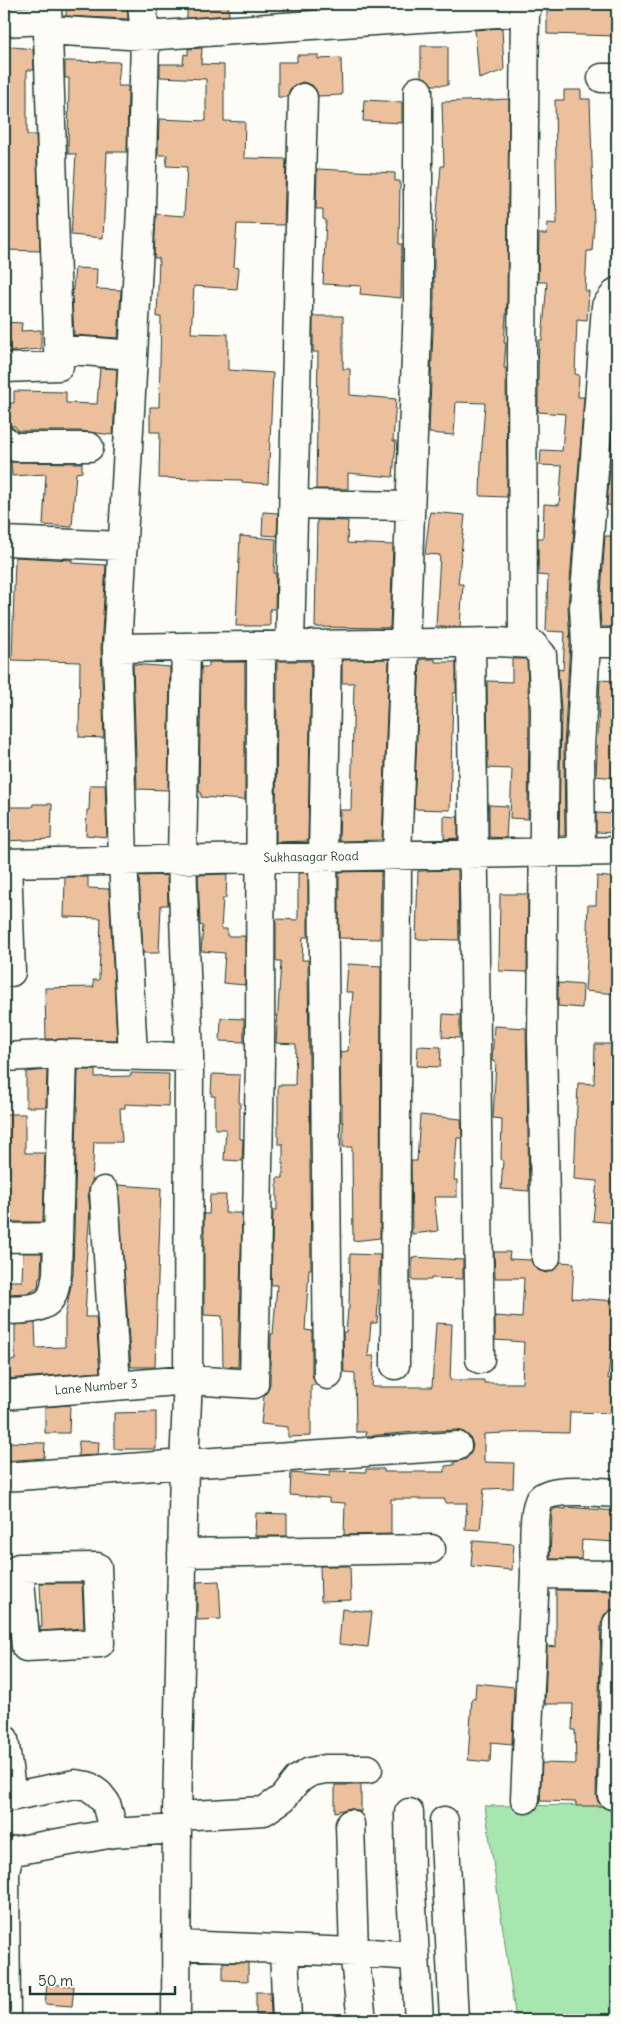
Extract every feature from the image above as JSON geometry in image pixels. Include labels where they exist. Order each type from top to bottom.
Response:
[{"type":"street","points":[[133,1055],[123,861],[117,648],[141,210],[145,36],[142,4]]},
{"type":"street","points":[[4,22],[47,18],[145,36],[526,7],[522,355],[523,643]]},
{"type":"street","points":[[4,368],[59,366],[47,18]]},
{"type":"street","points":[[395,1365],[397,855],[418,304],[418,91]]},
{"type":"street","points":[[290,645],[303,98]]},
{"type":"street","points":[[581,852],[580,748],[586,643],[584,608],[606,306],[617,292]]},
{"type":"street","points":[[58,348],[133,355]]},
{"type":"street","points":[[4,440],[11,446],[16,447],[89,447]]},
{"type":"street","points":[[294,504],[410,506]]},
{"type":"street","points":[[4,541],[123,546]]},
{"type":"street","points":[[471,643],[480,1359]]},
{"type":"street","points":[[117,648],[523,643],[532,644],[542,655],[544,678],[542,1037],[546,1257]]},
{"type":"street","points":[[586,643],[617,643]]},
{"type":"street","points":[[327,645],[323,856],[328,1375]]},
{"type":"street","points":[[261,646],[261,858]]},
{"type":"street","points":[[176,2020],[177,1823],[182,1553],[188,1380],[189,1057],[182,859],[186,647]]},
{"type":"street","name":"Sukhasagar Road","points":[[6,863],[617,851]]},
{"type":"street","name":"Lane Number 3","points":[[4,1395],[188,1380],[254,1384],[261,858]]},
{"type":"street","points":[[4,973],[11,972],[6,863]]},
{"type":"street","points":[[4,1057],[63,1054],[189,1057]]},
{"type":"street","points":[[4,1310],[27,1309],[43,1305],[53,1295],[57,1274],[63,1054]]},
{"type":"street","points":[[104,1191],[116,1386]]},
{"type":"street","points":[[4,1238],[58,1236]]},
{"type":"street","points":[[4,1477],[457,1446]]},
{"type":"street","points":[[525,1799],[536,1515],[540,1500],[548,1494],[564,1491],[617,1493]]},
{"type":"street","points":[[182,1553],[430,1550]]},
{"type":"street","points":[[535,1574],[617,1575]]},
{"type":"street","points":[[612,1795],[617,1624]]},
{"type":"street","points":[[4,1738],[8,1797],[75,1784],[88,1786],[99,1794],[106,1803],[114,1833]]},
{"type":"street","points":[[6,2020],[5,1870],[8,1858],[14,1851],[22,1848],[114,1833],[264,1811],[283,1798],[296,1780],[310,1772],[325,1768],[368,1769]]},
{"type":"street","points":[[409,1813],[410,1877],[419,2020]]},
{"type":"street","points":[[444,1821],[454,2020]]},
{"type":"street","points":[[350,1824],[354,1952],[362,2020]]},
{"type":"street","points":[[177,1945],[415,1956]]},
{"type":"street","points":[[284,1950],[287,2020]]},
{"type":"green space","points":[[617,1805],[617,2020],[516,2020],[485,1806]]},
{"type":"building","points":[[66,4],[127,4],[128,19],[66,16]]},
{"type":"building","points":[[187,4],[228,4],[229,15],[187,18]]},
{"type":"building","points":[[547,4],[617,4],[617,36],[547,34]]},
{"type":"building","points":[[502,28],[504,70],[479,79],[475,30]]},
{"type":"building","points":[[4,46],[33,49],[34,70],[27,70],[27,135],[36,135],[40,251],[4,250]]},
{"type":"building","points":[[421,46],[448,46],[448,85],[432,85],[426,78],[421,76]]},
{"type":"building","points":[[202,48],[201,64],[224,65],[224,121],[245,122],[244,158],[286,159],[284,225],[237,224],[234,267],[239,268],[237,289],[194,286],[191,333],[228,334],[228,370],[273,373],[268,484],[242,482],[242,480],[159,478],[160,432],[150,432],[150,407],[159,407],[161,317],[157,317],[159,258],[154,258],[156,214],[184,216],[187,167],[166,166],[167,155],[158,155],[159,119],[206,121],[206,79],[160,77],[160,64],[183,64],[184,54],[188,55],[188,49]]},
{"type":"building","points":[[297,55],[318,55],[318,59],[341,58],[342,95],[318,96],[312,85],[303,82],[290,89],[287,97],[278,97],[278,62],[297,62]]},
{"type":"building","points":[[65,61],[120,62],[118,86],[128,86],[127,152],[107,152],[103,238],[71,235],[76,154],[68,154],[69,78],[65,78]]},
{"type":"building","points":[[564,90],[581,90],[581,99],[590,99],[594,224],[592,251],[587,251],[585,291],[589,291],[587,320],[577,319],[575,374],[579,375],[578,397],[584,397],[568,607],[570,643],[564,747],[565,836],[559,836],[561,710],[558,669],[563,670],[565,632],[546,631],[548,576],[538,575],[538,538],[543,538],[544,504],[559,505],[562,466],[540,465],[541,450],[562,451],[565,414],[538,412],[539,340],[542,340],[547,282],[538,282],[539,234],[547,234],[548,223],[557,224],[555,100],[564,100]]},
{"type":"building","points":[[509,99],[507,302],[504,343],[506,343],[504,368],[506,368],[507,497],[480,496],[485,403],[456,402],[454,435],[429,433],[434,305],[434,247],[441,166],[444,166],[442,102]]},
{"type":"building","points":[[364,100],[402,102],[402,123],[363,121]]},
{"type":"building","points":[[317,169],[395,173],[395,181],[400,181],[399,244],[402,244],[401,298],[360,294],[361,286],[323,284],[326,220],[323,219],[323,209],[316,209]]},
{"type":"building","points":[[75,268],[97,269],[96,289],[121,290],[118,338],[74,335],[72,297]]},
{"type":"building","points":[[313,316],[343,316],[343,369],[350,369],[350,395],[396,399],[393,441],[396,441],[393,477],[348,473],[348,489],[316,489],[318,352],[313,352]]},
{"type":"building","points":[[4,322],[22,323],[21,331],[41,330],[41,349],[4,352]]},
{"type":"building","points":[[100,368],[117,369],[113,435],[80,431],[18,431],[15,426],[4,425],[5,403],[14,403],[14,391],[66,392],[66,403],[97,404]]},
{"type":"building","points":[[615,400],[617,400],[617,506],[607,505]]},
{"type":"building","points":[[11,462],[82,463],[82,472],[76,473],[72,527],[43,525],[46,474],[12,476]]},
{"type":"building","points":[[263,512],[278,513],[277,536],[262,535]]},
{"type":"building","points":[[430,512],[465,515],[458,584],[463,584],[460,627],[436,626],[440,555],[425,554]]},
{"type":"building","points":[[317,520],[348,521],[347,543],[393,545],[390,628],[315,627]]},
{"type":"building","points":[[240,536],[276,539],[274,573],[276,573],[275,609],[270,609],[270,626],[236,626]]},
{"type":"building","points":[[605,536],[617,536],[617,627],[601,627],[600,608]]},
{"type":"building","points":[[15,557],[72,560],[72,563],[106,565],[101,648],[104,738],[79,737],[80,662],[12,660]]},
{"type":"building","points":[[389,659],[382,840],[339,841],[340,810],[351,810],[354,683],[342,683],[342,660]]},
{"type":"building","points":[[420,659],[435,659],[435,662],[456,662],[456,693],[453,693],[450,810],[414,809]]},
{"type":"building","points":[[512,659],[525,659],[527,661],[529,710],[528,819],[510,818],[512,769],[488,768],[487,681],[512,682]]},
{"type":"building","points":[[277,661],[311,661],[308,841],[276,842]]},
{"type":"building","points":[[209,662],[245,662],[245,800],[201,797],[201,792],[199,792],[201,667],[209,667]]},
{"type":"building","points":[[133,664],[170,667],[168,790],[137,789]]},
{"type":"building","points":[[600,680],[617,681],[617,743],[614,778],[596,776]]},
{"type":"building","points":[[90,785],[105,785],[107,837],[86,835]]},
{"type":"building","points":[[33,804],[52,804],[51,839],[4,841],[4,807],[32,807]]},
{"type":"building","points":[[489,805],[508,806],[506,838],[489,837]]},
{"type":"building","points":[[596,813],[617,814],[617,833],[596,832]]},
{"type":"building","points":[[444,816],[458,817],[458,838],[444,839]]},
{"type":"building","points":[[458,870],[459,940],[416,939],[418,871]]},
{"type":"building","points":[[381,871],[380,939],[339,938],[339,872]]},
{"type":"building","points":[[298,873],[308,873],[308,937],[303,937],[302,960],[308,960],[311,1269],[309,1269],[305,1330],[312,1331],[312,1375],[317,1385],[311,1385],[311,1436],[288,1437],[288,1427],[261,1424],[264,1396],[270,1384],[271,1334],[273,1334],[277,1285],[271,1285],[273,1210],[277,1210],[277,1178],[283,1178],[283,1144],[278,1144],[278,1085],[295,1085],[296,1044],[276,1043],[281,961],[276,961],[276,919],[298,920]]},
{"type":"building","points":[[227,874],[226,898],[223,898],[221,929],[227,929],[227,936],[245,936],[245,985],[223,983],[225,953],[201,951],[203,926],[200,925],[198,875]]},
{"type":"building","points":[[167,875],[168,905],[161,905],[159,953],[143,953],[139,876]]},
{"type":"building","points":[[597,876],[617,878],[617,994],[585,991],[589,929],[587,929],[588,905],[596,905]]},
{"type":"building","points":[[65,877],[88,877],[88,888],[109,889],[117,1040],[46,1039],[45,988],[94,987],[93,980],[99,980],[101,918],[64,917]]},
{"type":"building","points":[[500,894],[528,894],[527,972],[499,971]]},
{"type":"building","points":[[348,964],[381,966],[380,1238],[353,1241],[352,1147],[343,1147],[340,1052],[348,1051],[353,992],[346,992]]},
{"type":"building","points":[[558,983],[583,985],[582,1008],[558,1006]]},
{"type":"building","points":[[443,1014],[460,1015],[460,1038],[442,1037]]},
{"type":"building","points":[[221,1018],[244,1019],[244,1042],[220,1041]]},
{"type":"building","points":[[494,1026],[526,1028],[529,1191],[501,1189],[503,1160],[501,1160],[502,1119],[493,1118],[496,1062],[492,1061]]},
{"type":"building","points":[[595,1044],[617,1044],[617,1223],[593,1221],[597,1181],[574,1179],[578,1083],[594,1084]]},
{"type":"building","points":[[418,1046],[441,1047],[440,1067],[417,1066]]},
{"type":"building","points":[[47,1070],[46,1107],[26,1107],[26,1072]]},
{"type":"building","points":[[78,1070],[95,1070],[95,1077],[131,1076],[131,1073],[169,1074],[168,1106],[125,1104],[125,1108],[120,1108],[122,1142],[94,1142],[92,1182],[88,1192],[90,1210],[85,1317],[96,1317],[100,1372],[4,1379],[4,1361],[15,1360],[15,1325],[35,1323],[36,1348],[65,1347],[65,1317],[73,1274]]},
{"type":"building","points":[[212,1074],[240,1075],[239,1102],[240,1139],[243,1139],[242,1161],[224,1160],[226,1129],[215,1129],[215,1096],[211,1096]]},
{"type":"building","points":[[4,1114],[25,1114],[25,1153],[45,1153],[43,1222],[4,1222]]},
{"type":"building","points":[[420,1115],[461,1119],[462,1138],[457,1138],[454,1180],[457,1180],[457,1197],[434,1197],[438,1231],[412,1234],[411,1161],[417,1161]]},
{"type":"building","points":[[118,1185],[161,1188],[155,1367],[131,1367]]},
{"type":"building","points":[[210,1195],[226,1195],[225,1213],[242,1213],[238,1367],[223,1366],[222,1316],[204,1315],[204,1214],[209,1214]]},
{"type":"building","points":[[494,1252],[510,1252],[509,1259],[531,1260],[538,1270],[546,1273],[554,1270],[560,1262],[574,1263],[572,1298],[617,1301],[615,1339],[612,1339],[608,1379],[617,1379],[617,1413],[570,1412],[569,1433],[484,1434],[484,1462],[514,1463],[513,1488],[484,1489],[480,1530],[465,1529],[467,1503],[445,1503],[445,1499],[391,1499],[391,1534],[344,1535],[345,1503],[329,1502],[329,1498],[290,1495],[291,1473],[330,1476],[330,1471],[366,1472],[366,1469],[384,1469],[384,1472],[445,1472],[445,1466],[454,1465],[454,1462],[466,1459],[471,1453],[473,1445],[470,1437],[464,1432],[456,1430],[366,1436],[366,1432],[356,1432],[355,1373],[344,1372],[343,1332],[346,1332],[349,1309],[350,1254],[380,1255],[377,1323],[371,1323],[368,1356],[374,1356],[372,1387],[432,1387],[436,1323],[452,1324],[450,1380],[484,1380],[484,1383],[522,1383],[524,1342],[495,1340],[495,1316],[522,1318],[524,1278],[495,1278]]},
{"type":"building","points":[[23,1253],[42,1253],[41,1277],[39,1277],[38,1288],[29,1293],[4,1294],[4,1281],[22,1281]]},
{"type":"building","points":[[412,1257],[463,1260],[463,1279],[431,1278],[431,1280],[412,1280]]},
{"type":"building","points":[[70,1405],[69,1433],[45,1433],[45,1407]]},
{"type":"building","points":[[156,1412],[156,1449],[114,1449],[114,1413]]},
{"type":"building","points":[[79,1441],[99,1442],[98,1455],[78,1456]]},
{"type":"building","points":[[5,1442],[45,1443],[44,1458],[4,1461]]},
{"type":"building","points":[[566,1507],[617,1511],[615,1542],[582,1540],[581,1559],[550,1559],[552,1511],[556,1508],[566,1509]]},
{"type":"building","points":[[256,1513],[287,1514],[287,1536],[255,1536]]},
{"type":"building","points":[[473,1541],[514,1544],[512,1570],[471,1566]]},
{"type":"building","points":[[320,1566],[350,1566],[351,1600],[321,1601]]},
{"type":"building","points":[[219,1581],[221,1619],[197,1620],[197,1582]]},
{"type":"building","points":[[40,1583],[82,1583],[84,1628],[40,1631],[40,1627],[42,1627]]},
{"type":"building","points":[[556,1590],[616,1591],[615,1609],[604,1615],[601,1624],[596,1795],[598,1802],[602,1806],[576,1806],[576,1802],[540,1801],[542,1763],[576,1764],[575,1730],[572,1730],[573,1704],[545,1704],[547,1646],[556,1647]]},
{"type":"building","points":[[342,1609],[372,1612],[368,1647],[339,1644]]},
{"type":"building","points":[[476,1683],[514,1687],[512,1744],[491,1742],[490,1762],[468,1760],[472,1698],[475,1699]]},
{"type":"building","points":[[335,1785],[361,1785],[361,1812],[350,1808],[335,1812]]},
{"type":"building","points":[[223,1962],[248,1963],[248,1981],[223,1980]]},
{"type":"building","points":[[47,1984],[74,1986],[72,2006],[45,2004]]},
{"type":"building","points":[[256,1992],[270,1992],[271,2016],[256,2015]]}]
